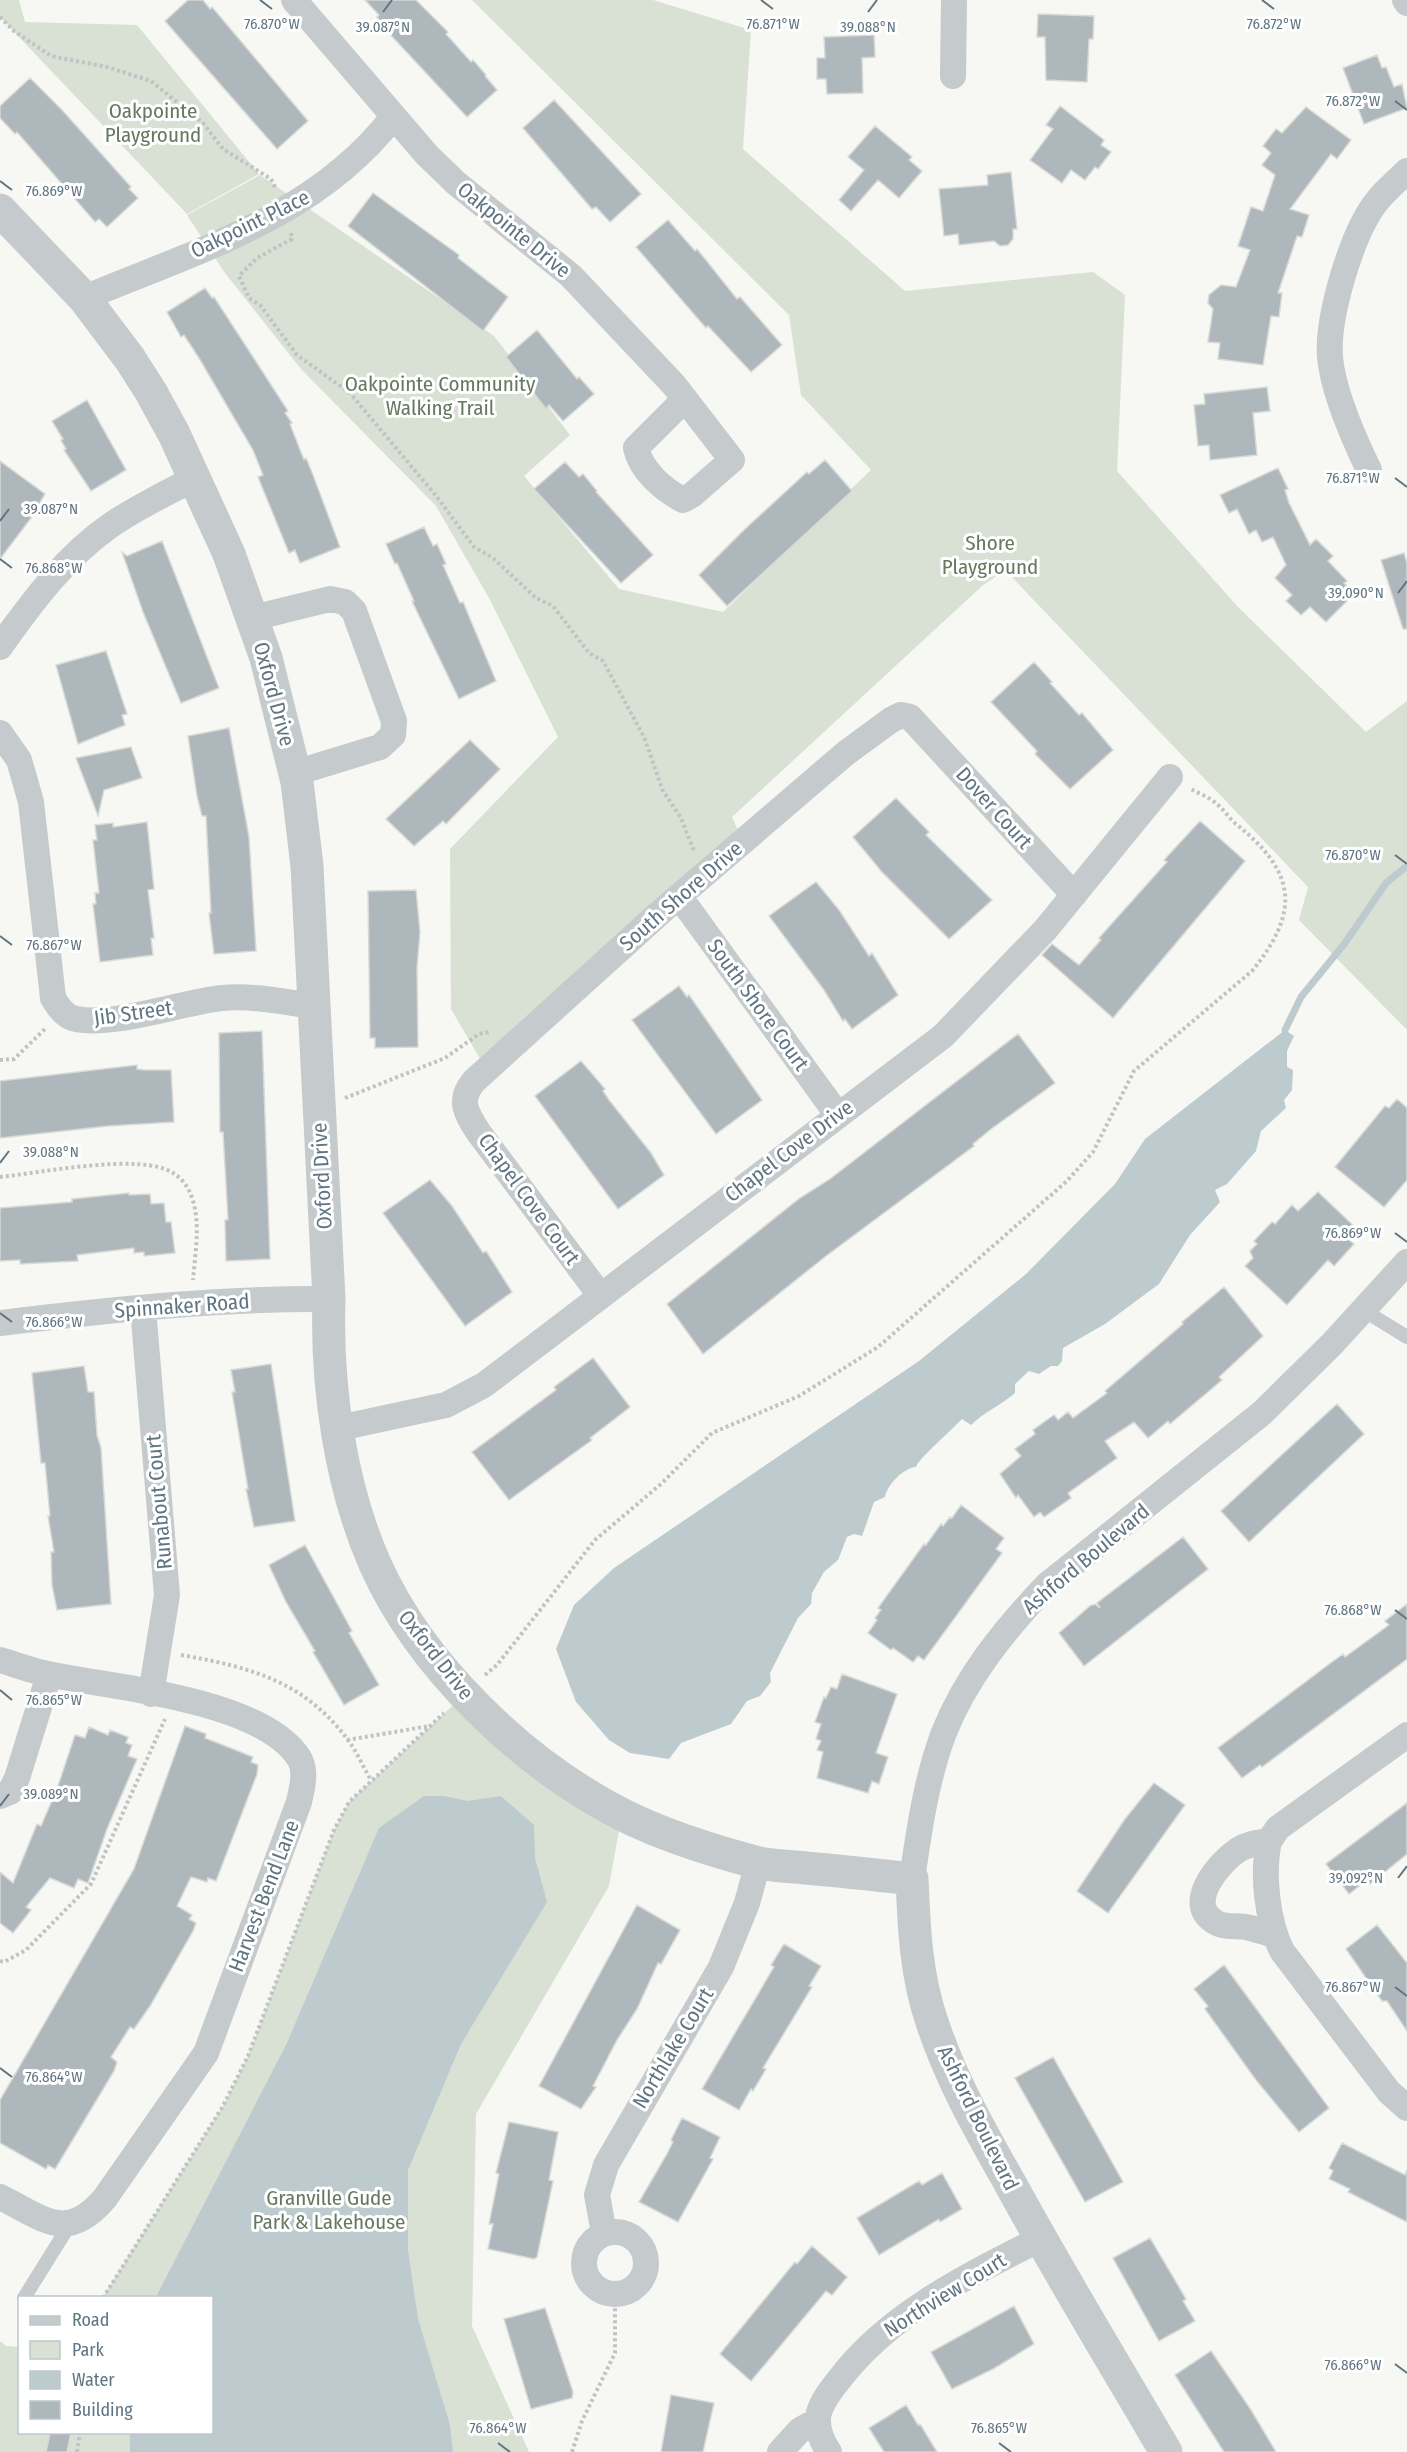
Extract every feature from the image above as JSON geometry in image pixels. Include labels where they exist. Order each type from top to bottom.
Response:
[{"type":"street","name":"Oakpointe Drive","points":[[294,0],[393,117],[456,183],[572,276],[632,338],[685,399],[732,460],[692,495],[682,500],[666,491],[639,459],[636,448],[685,399]]},
{"type":"street","points":[[953,76],[954,0]]},
{"type":"street","name":"Oakpoint Place","points":[[84,298],[235,235],[285,211],[346,168],[377,138],[393,117]]},
{"type":"street","points":[[1369,470],[1348,424],[1330,357],[1336,299],[1353,246],[1376,202],[1407,171]]},
{"type":"street","name":"Oxford Drive","points":[[0,210],[84,298],[146,383],[195,477],[253,618],[284,722],[295,773],[306,866],[329,1299],[327,1350],[339,1428],[358,1519],[380,1574],[407,1621],[465,1694],[517,1743],[580,1790],[622,1814],[691,1843],[758,1863],[912,1879]]},
{"type":"street","points":[[0,646],[52,580],[94,539],[112,524],[195,477]]},
{"type":"street","points":[[253,618],[330,599],[345,602],[354,611],[393,721],[393,735],[380,747],[295,773]]},
{"type":"street","name":"South Shore Drive","points":[[463,1100],[474,1081],[679,896],[866,736],[902,715],[914,720]]},
{"type":"street","name":"Dover Court","points":[[914,720],[1074,895]]},
{"type":"street","name":"Jib Street","points":[[0,733],[20,760],[28,786],[36,836],[53,998],[63,1012],[77,1020],[112,1018],[221,998],[252,997],[314,1006]]},
{"type":"street","name":"Chapel Cove Drive","points":[[339,1428],[433,1409],[460,1399],[484,1385],[837,1114],[944,1036],[1020,958],[1170,777]]},
{"type":"street","name":"South Shore Court","points":[[679,896],[837,1114]]},
{"type":"street","name":"Chapel Cove Court","points":[[463,1100],[468,1115],[479,1133],[600,1295]]},
{"type":"street","name":"Ashford Boulevard","points":[[1166,2452],[1040,2239],[951,2074],[931,2021],[914,1943],[912,1879],[923,1810],[943,1736],[970,1680],[1019,1615],[1047,1585],[1262,1413],[1407,1262]]},
{"type":"street","name":"Spinnaker Road","points":[[0,1323],[143,1308],[279,1299],[329,1299]]},
{"type":"street","name":"Runabout Court","points":[[143,1308],[167,1595],[158,1651],[162,1696]]},
{"type":"street","name":"Harvest Bend Lane","points":[[0,1660],[50,1675],[162,1696],[231,1713],[276,1737],[299,1758],[303,1768],[299,1802],[206,2053],[105,2198],[90,2216],[70,2224]]},
{"type":"street","points":[[0,1796],[10,1792],[17,1778],[50,1675]]},
{"type":"street","points":[[1407,1735],[1278,1828],[1269,1841],[1266,1856],[1274,1935],[1282,1951],[1389,2092],[1407,2108]]},
{"type":"street","points":[[1269,1841],[1248,1845],[1225,1862],[1204,1890],[1202,1902],[1208,1917],[1219,1925],[1245,1927],[1274,1935]]},
{"type":"street","name":"Northlake Court","points":[[604,2234],[597,2195],[606,2165],[721,1967],[747,1903],[758,1863]]},
{"type":"street","points":[[0,2197],[56,2224],[70,2224]]},
{"type":"street","points":[[616,2231],[628,2234],[638,2241],[645,2251],[647,2264],[644,2275],[637,2285],[627,2292],[615,2294],[603,2292],[592,2285],[584,2262],[586,2250],[593,2240],[604,2234],[616,2231]]},
{"type":"street","name":"Northview Court","points":[[818,2420],[821,2407],[841,2377],[870,2343],[899,2320],[949,2288],[1040,2239]]},
{"type":"street","points":[[780,2452],[800,2430],[818,2420],[822,2441],[829,2452]]},
{"type":"lane","points":[[1363,1310],[1407,1337]]},
{"type":"lane","points":[[25,2296],[70,2224]]},
{"type":"path","points":[[0,17],[14,31],[51,56],[107,67],[151,81],[203,123],[223,148],[271,179],[285,211],[292,239],[257,258],[239,276],[249,298],[260,305],[297,355],[350,393],[437,497],[474,547],[493,558],[536,598],[554,606],[589,653],[603,661],[644,737],[663,791],[681,818],[704,874]]},
{"type":"path","points":[[104,2296],[223,2106],[248,2056],[334,1830],[349,1802],[497,1665],[595,1540],[661,1484],[712,1433],[799,1396],[878,1347],[1067,1180],[1093,1152],[1134,1071],[1252,971],[1266,953],[1280,925],[1286,900],[1286,885],[1273,859],[1217,803],[1170,777]]},
{"type":"path","points":[[0,1060],[14,1059],[63,1012]]},
{"type":"path","points":[[318,1106],[372,1089],[445,1058],[479,1034],[491,1032]]},
{"type":"path","points":[[0,1177],[128,1163],[155,1166],[172,1172],[184,1182],[192,1198],[197,1221],[192,1305]]},
{"type":"path","points":[[158,1651],[216,1661],[270,1676],[309,1700],[347,1740],[371,1780]]},
{"type":"path","points":[[0,1960],[4,1962],[26,1950],[92,1884],[162,1696]]},
{"type":"path","points":[[347,1740],[430,1725]]},
{"type":"path","points":[[572,2452],[582,2421],[615,2353],[615,2294]]},
{"type":"path","points":[[76,2452],[80,2434]]},
{"type":"green space","name":"Oakpointe Playground","points":[[0,0],[19,0],[25,22],[137,25],[259,174],[187,214],[0,17]]},
{"type":"green space","points":[[472,0],[653,0],[751,30],[743,149],[905,291],[1093,272],[1125,295],[1117,471],[1238,607],[1366,732],[1407,701],[1407,1030],[1299,920],[1308,887],[1005,570],[982,586],[732,817],[743,841],[486,1069],[451,1009],[450,849],[558,737],[489,598],[436,506],[301,369],[225,273],[187,215],[260,175],[494,336],[570,435],[524,476],[619,589],[723,612],[871,470],[801,395],[789,315]]},
{"type":"green space","name":"Granville Gude Park & Lakehouse","points":[[465,1694],[622,1814],[609,1886],[476,2114],[472,2326],[529,2452],[0,2452],[0,2341],[6,2346],[18,2347],[18,2434],[213,2434],[213,2296],[104,2296],[223,2106],[248,2056],[334,1830],[349,1802]]},
{"type":"water","points":[[1285,1030],[1294,1036],[1287,1051],[1287,1067],[1293,1070],[1292,1090],[1284,1100],[1286,1108],[1261,1131],[1256,1151],[1227,1184],[1215,1190],[1220,1202],[1190,1235],[1159,1284],[1105,1324],[1063,1348],[1062,1361],[1058,1366],[1051,1366],[1039,1374],[1029,1371],[1015,1384],[1015,1393],[1009,1398],[971,1425],[962,1419],[916,1467],[906,1470],[896,1478],[885,1497],[874,1502],[862,1536],[854,1534],[847,1537],[838,1560],[824,1572],[812,1593],[811,1604],[798,1618],[770,1673],[771,1682],[760,1696],[747,1701],[731,1724],[681,1743],[669,1759],[630,1753],[609,1740],[576,1702],[556,1649],[574,1605],[614,1568],[919,1361],[1026,1274],[1115,1184],[1145,1139]]},
{"type":"water","name":"Granville Gude Park & Lakehouse","points":[[424,1796],[444,1796],[468,1801],[501,1796],[534,1825],[535,1858],[547,1902],[461,2044],[408,2170],[408,2250],[418,2319],[450,2425],[453,2452],[130,2452],[130,2434],[213,2434],[213,2296],[157,2296],[286,2045],[379,1828]]},
{"type":"building","points":[[188,0],[203,0],[210,9],[212,7],[308,121],[277,149],[165,21]]},
{"type":"building","points":[[365,0],[416,0],[448,32],[446,34],[471,62],[473,60],[497,90],[467,117],[388,32],[377,17],[379,15]]},
{"type":"building","points":[[1038,14],[1094,16],[1093,39],[1089,39],[1087,82],[1046,80],[1045,37],[1037,37]]},
{"type":"building","points":[[874,35],[875,57],[862,58],[863,93],[827,94],[826,79],[817,79],[817,58],[825,58],[824,37]]},
{"type":"building","points":[[1377,55],[1382,68],[1386,67],[1394,87],[1402,84],[1407,108],[1364,124],[1343,68]]},
{"type":"building","points":[[30,78],[62,110],[131,187],[129,189],[138,198],[107,227],[99,219],[95,222],[17,132],[15,134],[0,118],[0,106]]},
{"type":"building","points":[[554,100],[641,194],[610,222],[596,207],[592,209],[523,128]]},
{"type":"building","points":[[1060,106],[1104,140],[1101,145],[1111,152],[1098,169],[1095,167],[1085,180],[1071,170],[1062,183],[1030,160],[1053,129],[1046,125]]},
{"type":"building","points":[[1306,107],[1351,140],[1337,159],[1331,154],[1290,209],[1309,215],[1302,237],[1297,236],[1278,293],[1282,293],[1279,317],[1271,316],[1263,365],[1218,359],[1220,343],[1208,342],[1213,309],[1208,303],[1209,295],[1221,285],[1236,287],[1250,250],[1238,246],[1251,207],[1263,211],[1275,175],[1262,165],[1271,153],[1263,146],[1276,129],[1282,133]]},
{"type":"building","points":[[875,126],[912,157],[909,160],[922,171],[899,198],[878,180],[851,211],[839,200],[864,170],[848,157]]},
{"type":"building","points":[[1011,172],[1017,229],[1013,229],[1013,239],[1008,245],[1000,246],[994,241],[959,245],[958,234],[944,236],[939,189],[988,185],[987,175]]},
{"type":"building","points":[[373,193],[459,255],[458,258],[508,297],[483,331],[348,226]]},
{"type":"building","points":[[668,220],[695,251],[697,249],[737,299],[740,297],[782,345],[751,372],[708,326],[706,328],[636,247]]},
{"type":"building","points":[[205,288],[212,298],[214,297],[288,411],[285,413],[292,423],[290,424],[304,460],[306,458],[313,475],[340,547],[300,563],[295,550],[289,553],[258,477],[263,475],[253,450],[199,358],[184,335],[181,337],[167,312]]},
{"type":"building","points":[[537,330],[577,379],[579,377],[594,394],[563,421],[549,405],[546,409],[506,357]]},
{"type":"building","points":[[1267,387],[1270,411],[1253,413],[1257,455],[1210,460],[1209,445],[1198,446],[1194,405],[1205,404],[1204,394]]},
{"type":"building","points":[[87,400],[126,470],[91,491],[64,450],[66,449],[61,440],[63,439],[52,421]]},
{"type":"building","points":[[825,460],[852,491],[727,606],[699,575],[807,472],[809,474]]},
{"type":"building","points":[[0,461],[45,494],[31,518],[0,559]]},
{"type":"building","points":[[565,462],[579,477],[583,474],[596,492],[653,555],[621,583],[534,489]]},
{"type":"building","points":[[1278,468],[1288,489],[1285,490],[1289,503],[1310,545],[1316,539],[1333,556],[1328,561],[1347,581],[1344,583],[1355,593],[1326,622],[1310,607],[1301,615],[1286,601],[1292,595],[1275,578],[1286,565],[1273,537],[1262,542],[1256,530],[1249,534],[1237,509],[1229,513],[1220,495]]},
{"type":"building","points":[[424,527],[433,546],[437,544],[446,564],[443,565],[460,603],[463,602],[496,681],[459,699],[412,601],[414,601],[397,563],[395,564],[386,544]]},
{"type":"building","points":[[162,541],[219,688],[181,703],[143,612],[122,552],[127,556]]},
{"type":"building","points":[[1404,553],[1407,563],[1407,629],[1403,629],[1381,560]]},
{"type":"building","points":[[106,651],[127,714],[122,715],[125,725],[78,744],[56,665]]},
{"type":"building","points":[[1034,662],[1052,682],[1050,683],[1079,715],[1082,713],[1113,750],[1070,789],[1035,754],[1037,751],[991,702]]},
{"type":"building","points":[[229,728],[249,837],[256,951],[214,954],[209,913],[211,913],[206,816],[202,816],[197,796],[188,736]]},
{"type":"building","points":[[470,740],[500,769],[446,824],[443,821],[414,846],[386,819]]},
{"type":"building","points":[[131,747],[142,778],[104,790],[98,816],[76,758]]},
{"type":"building","points":[[896,798],[929,832],[926,835],[992,900],[949,939],[882,872],[853,837]]},
{"type":"building","points":[[1200,821],[1245,861],[1113,1018],[1042,955],[1052,944],[1079,965],[1101,940],[1099,938],[1167,862],[1164,860]]},
{"type":"building","points":[[147,822],[154,889],[148,890],[154,938],[151,938],[153,955],[100,962],[93,904],[96,904],[95,893],[99,893],[93,840],[97,840],[95,825],[113,823],[113,827]]},
{"type":"building","points":[[816,882],[839,910],[869,956],[872,953],[898,995],[852,1029],[845,1019],[843,1021],[824,990],[769,916]]},
{"type":"building","points":[[416,890],[420,932],[417,968],[418,1047],[375,1048],[375,1038],[370,1038],[368,891]]},
{"type":"building","points":[[679,986],[687,997],[689,995],[762,1100],[716,1134],[632,1020]]},
{"type":"building","points":[[262,1031],[270,1259],[226,1261],[225,1220],[228,1220],[223,1132],[220,1132],[219,1033]]},
{"type":"building","points":[[1018,1034],[1055,1083],[991,1129],[973,1144],[974,1146],[826,1256],[703,1354],[667,1304],[800,1198],[830,1179]]},
{"type":"building","points":[[581,1061],[605,1089],[603,1091],[609,1100],[651,1153],[664,1175],[618,1209],[535,1096]]},
{"type":"building","points":[[137,1065],[137,1069],[171,1070],[174,1122],[108,1126],[0,1138],[0,1081]]},
{"type":"building","points":[[1397,1099],[1407,1108],[1407,1180],[1384,1207],[1335,1167],[1385,1106],[1389,1108]]},
{"type":"building","points":[[430,1180],[452,1206],[483,1253],[486,1251],[512,1292],[465,1326],[383,1213]]},
{"type":"building","points":[[1318,1192],[1357,1229],[1348,1239],[1354,1244],[1334,1266],[1328,1260],[1287,1305],[1245,1266],[1253,1258],[1250,1251],[1257,1244],[1254,1241],[1272,1222],[1275,1224],[1292,1205],[1298,1211]]},
{"type":"building","points":[[129,1193],[129,1195],[150,1194],[151,1204],[164,1203],[166,1222],[171,1222],[175,1253],[144,1256],[144,1252],[134,1253],[134,1248],[77,1255],[78,1261],[20,1264],[20,1260],[0,1261],[0,1208],[72,1202],[72,1199]]},
{"type":"building","points":[[1224,1287],[1263,1336],[1219,1377],[1222,1380],[1170,1424],[1168,1421],[1148,1438],[1134,1422],[1105,1441],[1117,1458],[1068,1493],[1071,1498],[1044,1517],[1040,1512],[1034,1517],[1018,1495],[1016,1498],[1000,1474],[1021,1456],[1015,1449],[1035,1434],[1033,1430],[1054,1415],[1058,1420],[1068,1412],[1073,1418],[1107,1393],[1105,1391]]},
{"type":"building","points":[[593,1358],[630,1407],[590,1438],[592,1440],[509,1500],[472,1452],[556,1390],[554,1387]]},
{"type":"building","points":[[271,1364],[295,1521],[254,1527],[246,1489],[248,1489],[232,1392],[235,1392],[231,1370]]},
{"type":"building","points":[[84,1366],[88,1392],[94,1392],[97,1435],[101,1448],[111,1604],[57,1610],[52,1585],[51,1552],[54,1552],[48,1516],[50,1516],[45,1463],[41,1463],[32,1373]]},
{"type":"building","points":[[1337,1404],[1364,1434],[1249,1542],[1221,1511]]},
{"type":"building","points":[[961,1505],[1004,1538],[996,1549],[1002,1553],[924,1660],[918,1656],[913,1662],[893,1648],[891,1650],[868,1633],[881,1610],[878,1608],[924,1544],[926,1545],[941,1524],[943,1526],[950,1517],[952,1518]]},
{"type":"building","points":[[1183,1537],[1208,1569],[1084,1666],[1059,1633],[1090,1606],[1095,1604],[1100,1608],[1097,1603]]},
{"type":"building","points":[[305,1545],[352,1631],[349,1633],[379,1685],[344,1705],[286,1602],[269,1565]]},
{"type":"building","points":[[1407,1604],[1407,1659],[1262,1767],[1260,1765],[1242,1778],[1218,1748],[1343,1654],[1345,1657],[1389,1625],[1385,1621]]},
{"type":"building","points":[[842,1674],[897,1694],[876,1753],[888,1757],[879,1784],[872,1781],[868,1793],[817,1778],[823,1752],[817,1750],[821,1741],[816,1739],[821,1724],[815,1722],[824,1697],[826,1698],[831,1687],[837,1689]]},
{"type":"building","points":[[185,1726],[206,1734],[205,1738],[253,1757],[251,1762],[258,1765],[257,1774],[216,1881],[208,1878],[207,1882],[191,1877],[177,1906],[192,1915],[189,1919],[196,1923],[193,1931],[150,2006],[134,2029],[130,2027],[111,2057],[117,2062],[114,2071],[60,2161],[55,2169],[48,2165],[46,2169],[0,2143],[0,2100],[134,1869]]},
{"type":"building","points":[[89,1727],[108,1735],[110,1730],[128,1737],[126,1743],[132,1745],[128,1756],[137,1759],[107,1829],[88,1883],[78,1879],[74,1888],[50,1878],[26,1907],[31,1910],[13,1933],[0,1923],[0,1872],[13,1883],[37,1824],[41,1826],[57,1789],[75,1735],[85,1738]]},
{"type":"building","points":[[1154,1783],[1185,1805],[1108,1913],[1077,1891],[1125,1819]]},
{"type":"building","points":[[1407,1803],[1407,1854],[1370,1884],[1367,1880],[1349,1894],[1326,1864]]},
{"type":"building","points":[[637,1905],[680,1930],[661,1964],[658,1963],[637,2009],[617,2040],[593,2086],[596,2087],[581,2109],[539,2086]]},
{"type":"building","points":[[1377,1925],[1407,1963],[1407,2031],[1387,2001],[1382,2001],[1346,1949]]},
{"type":"building","points":[[784,1944],[821,1966],[809,1986],[812,1987],[763,2068],[766,2069],[739,2110],[702,2089],[774,1967],[771,1965]]},
{"type":"building","points":[[1224,1965],[1329,2108],[1299,2132],[1256,2080],[1205,2009],[1208,2006],[1194,1989]]},
{"type":"building","points":[[1053,2057],[1123,2182],[1085,2202],[1015,2078]]},
{"type":"building","points":[[682,2118],[720,2137],[710,2158],[713,2159],[678,2222],[639,2202],[667,2154]]},
{"type":"building","points":[[509,2122],[558,2132],[549,2180],[553,2181],[537,2257],[534,2259],[488,2249],[493,2224],[489,2224],[499,2174],[496,2173]]},
{"type":"building","points":[[1342,2143],[1405,2175],[1407,2170],[1407,2222],[1348,2192],[1350,2189],[1329,2179],[1333,2171],[1329,2168]]},
{"type":"building","points":[[942,2173],[962,2209],[940,2222],[939,2219],[879,2255],[857,2218],[919,2181],[922,2185]]},
{"type":"building","points":[[1150,2238],[1186,2299],[1183,2301],[1195,2321],[1159,2341],[1113,2258]]},
{"type":"building","points":[[812,2246],[847,2277],[832,2295],[826,2291],[751,2381],[720,2354],[795,2262],[797,2264]]},
{"type":"building","points":[[1014,2306],[1034,2344],[993,2369],[952,2389],[931,2352]]},
{"type":"building","points":[[545,2308],[573,2392],[572,2398],[531,2409],[504,2319]]},
{"type":"building","points":[[1211,2351],[1276,2452],[1224,2452],[1175,2375]]},
{"type":"building","points":[[671,2395],[714,2403],[703,2452],[661,2452]]},
{"type":"building","points":[[906,2405],[937,2452],[884,2452],[869,2428]]},
{"type":"building","points":[[50,2434],[71,2434],[67,2452],[46,2452]]},
{"type":"waterway","points":[[1285,1030],[1301,997],[1345,943],[1386,883],[1407,866]]},
{"type":"park label","name":"Oakpointe Community Walking Trail","points":[[440,396]]},
{"type":"park label","name":"Shore Playground","points":[[990,555]]}]
